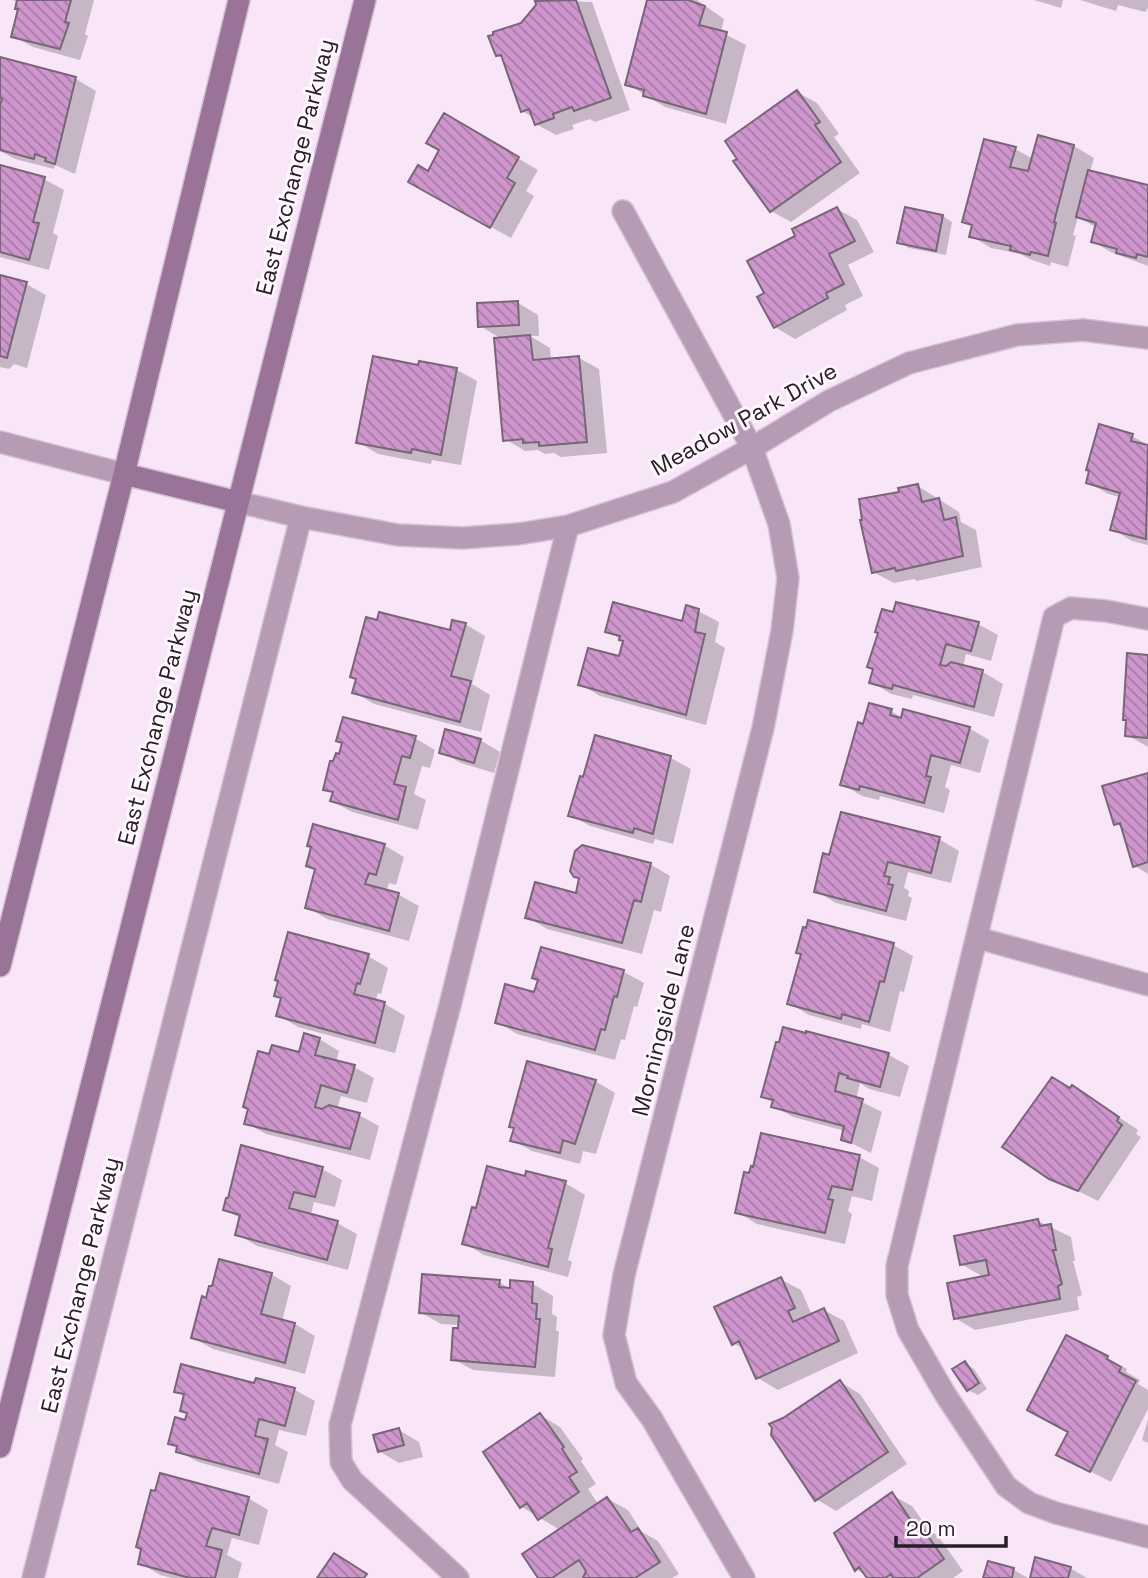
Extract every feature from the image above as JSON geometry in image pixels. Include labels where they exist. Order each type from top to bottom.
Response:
[{"type":"main road","points":[[0,966],[124,474],[239,0]]},
{"type":"main road","name":"East Exchange Parkway","points":[[0,1447],[365,0]]},
{"type":"main road","points":[[124,474],[238,502]]},
{"type":"street","name":"Morningside Lane","points":[[623,211],[752,448],[779,524],[788,578],[782,631],[763,728],[624,1275],[614,1335],[626,1383],[652,1419],[744,1578]]},
{"type":"street","name":"Meadow Park Drive","points":[[238,502],[301,517],[398,534],[463,538],[518,534],[568,526],[673,492],[829,401],[909,363],[1017,335],[1083,330],[1148,338]]},
{"type":"street","points":[[0,442],[124,474]]},
{"type":"street","name":"East Exchange Parkway","points":[[33,1578],[301,517]]},
{"type":"street","points":[[458,1578],[352,1480],[341,1461],[340,1425],[450,1005],[568,526]]},
{"type":"street","points":[[1148,619],[1107,611],[1070,608],[1054,617],[897,1266],[897,1295],[908,1330],[945,1394],[1006,1486],[1029,1503],[1056,1513],[1148,1536]]},
{"type":"street","points":[[978,938],[1148,985]]},
{"type":"building","points":[[17,0],[71,0],[65,22],[69,23],[60,49],[11,37],[18,9],[15,9]]},
{"type":"building","points":[[576,0],[611,98],[574,111],[572,107],[535,125],[529,109],[521,112],[501,55],[496,56],[488,36],[521,23],[536,5],[535,1]]},
{"type":"building","points":[[647,0],[688,0],[705,6],[699,25],[727,32],[706,114],[643,96],[644,90],[625,85]]},
{"type":"building","points":[[0,57],[76,77],[55,164],[35,154],[34,159],[0,150]]},
{"type":"building","points":[[797,90],[820,122],[815,125],[841,162],[770,212],[733,161],[737,159],[725,141]]},
{"type":"building","points":[[444,113],[519,157],[507,178],[515,183],[490,228],[408,182],[418,165],[428,171],[439,150],[426,143]]},
{"type":"building","points":[[1038,135],[1074,145],[1048,256],[1031,252],[1030,255],[1010,250],[1011,246],[969,237],[972,225],[962,222],[984,139],[1016,147],[1010,167],[1028,171]]},
{"type":"building","points":[[0,165],[45,177],[33,222],[39,223],[29,260],[0,252]]},
{"type":"building","points":[[1088,170],[1148,185],[1148,257],[1137,254],[1136,258],[1116,253],[1117,249],[1091,242],[1096,223],[1076,217]]},
{"type":"building","points":[[837,207],[855,241],[829,254],[844,284],[826,293],[828,298],[774,328],[757,297],[764,293],[747,261],[795,236],[792,229]]},
{"type":"building","points":[[905,207],[943,215],[936,251],[897,243]]},
{"type":"building","points":[[0,275],[27,282],[7,358],[0,356]]},
{"type":"building","points":[[518,301],[519,325],[478,327],[477,303]]},
{"type":"building","points":[[530,335],[533,360],[579,356],[587,442],[539,446],[539,442],[523,443],[523,439],[503,441],[494,338]]},
{"type":"building","points":[[373,356],[418,365],[419,361],[457,368],[441,455],[412,449],[411,453],[356,443]]},
{"type":"building","points":[[1099,424],[1133,434],[1131,441],[1148,445],[1146,539],[1110,530],[1120,493],[1086,483],[1089,471],[1086,470]]},
{"type":"building","points":[[918,484],[922,502],[939,498],[944,520],[956,517],[963,556],[896,571],[895,568],[872,573],[860,520],[859,499],[899,492],[898,488]]},
{"type":"building","points":[[613,602],[682,621],[686,605],[699,609],[695,632],[705,634],[686,715],[578,685],[588,648],[619,656],[623,641],[619,640],[620,636],[605,632]]},
{"type":"building","points":[[896,602],[979,622],[971,651],[946,644],[940,665],[946,666],[951,662],[983,670],[974,707],[893,685],[892,689],[869,683],[873,669],[867,667],[878,633],[875,632],[882,609],[893,612]]},
{"type":"building","points":[[379,612],[450,630],[452,620],[466,623],[451,676],[471,681],[460,722],[352,693],[356,679],[350,677],[366,617],[377,620]]},
{"type":"building","points":[[1127,653],[1148,655],[1148,738],[1125,736],[1126,720],[1123,720]]},
{"type":"building","points":[[869,703],[892,709],[890,715],[901,718],[903,709],[970,727],[960,763],[931,755],[926,776],[931,777],[924,803],[860,786],[859,790],[840,785],[858,722],[863,724]]},
{"type":"building","points":[[343,717],[416,736],[410,758],[402,756],[394,784],[406,787],[398,820],[330,801],[333,792],[323,790],[330,761],[333,761],[336,753],[339,754],[342,743],[336,741]]},
{"type":"building","points":[[445,729],[481,739],[474,763],[439,753]]},
{"type":"building","points":[[595,735],[671,756],[653,834],[634,828],[633,833],[568,816]]},
{"type":"building","points":[[1148,773],[1148,862],[1133,867],[1120,823],[1114,825],[1102,786]]},
{"type":"building","points":[[841,812],[940,837],[931,873],[888,862],[884,876],[890,877],[888,884],[893,885],[886,911],[814,892],[823,853],[829,855]]},
{"type":"building","points":[[313,824],[385,844],[376,875],[369,873],[365,884],[399,893],[389,931],[305,908],[315,869],[306,866],[311,847],[307,846]]},
{"type":"building","points":[[582,845],[651,863],[641,902],[634,900],[622,943],[525,918],[535,882],[576,893],[579,878],[574,877],[570,871],[575,851]]},
{"type":"building","points":[[808,920],[894,943],[884,982],[880,981],[869,1022],[842,1014],[841,1019],[787,1004],[801,954],[796,953],[803,927],[806,928]]},
{"type":"building","points":[[288,932],[369,954],[360,984],[357,983],[354,994],[385,1002],[375,1043],[276,1016],[281,998],[274,996],[278,981],[275,980]]},
{"type":"building","points":[[541,947],[624,970],[617,997],[614,996],[605,1030],[601,1029],[595,1050],[495,1023],[505,984],[534,992],[538,980],[532,978]]},
{"type":"building","points":[[783,1027],[889,1053],[880,1087],[847,1078],[848,1076],[839,1073],[835,1091],[863,1099],[851,1143],[841,1140],[844,1126],[771,1107],[773,1100],[761,1097],[776,1042],[779,1042]]},
{"type":"building","points":[[304,1033],[320,1038],[315,1055],[355,1065],[347,1093],[321,1085],[315,1107],[322,1109],[329,1105],[360,1113],[350,1149],[244,1124],[248,1109],[243,1107],[258,1051],[269,1054],[272,1045],[299,1052]]},
{"type":"building","points":[[527,1061],[596,1080],[575,1144],[563,1140],[560,1153],[510,1141],[514,1128],[509,1127]]},
{"type":"building","points":[[1052,1077],[1070,1088],[1072,1085],[1119,1117],[1117,1121],[1122,1125],[1078,1191],[1049,1179],[1002,1147]]},
{"type":"building","points":[[761,1133],[860,1155],[852,1190],[832,1186],[828,1199],[833,1200],[825,1233],[735,1213],[744,1172],[749,1173],[751,1166],[753,1167]]},
{"type":"building","points":[[241,1145],[323,1167],[315,1197],[294,1192],[289,1208],[338,1221],[327,1260],[235,1235],[240,1215],[223,1210]]},
{"type":"building","points":[[487,1166],[525,1176],[526,1171],[566,1181],[548,1248],[552,1249],[548,1267],[462,1244],[472,1207],[476,1208]]},
{"type":"building","points":[[1038,1219],[1040,1226],[1051,1224],[1056,1250],[1053,1250],[1062,1284],[1058,1286],[1060,1299],[954,1319],[947,1283],[989,1275],[986,1260],[960,1265],[954,1236]]},
{"type":"building","points":[[219,1259],[272,1273],[261,1314],[295,1323],[285,1363],[191,1338],[202,1296],[206,1298],[209,1286],[212,1286]]},
{"type":"building","points":[[422,1274],[500,1280],[499,1287],[510,1288],[510,1280],[533,1282],[532,1303],[537,1304],[536,1319],[540,1319],[535,1367],[451,1360],[453,1328],[458,1328],[459,1316],[419,1313]]},
{"type":"building","points":[[781,1277],[795,1308],[788,1311],[793,1322],[824,1308],[839,1341],[756,1379],[739,1341],[732,1345],[714,1307]]},
{"type":"building","points":[[1066,1335],[1108,1356],[1107,1359],[1121,1367],[1119,1372],[1136,1381],[1090,1472],[1056,1455],[1068,1432],[1027,1410]]},
{"type":"building","points":[[965,1361],[979,1383],[967,1391],[952,1369]]},
{"type":"building","points":[[181,1364],[254,1383],[256,1378],[295,1388],[285,1426],[259,1419],[255,1436],[268,1439],[259,1474],[176,1452],[177,1446],[168,1444],[175,1417],[185,1420],[187,1413],[180,1411],[184,1394],[174,1392]]},
{"type":"building","points":[[840,1380],[888,1452],[815,1501],[771,1435],[772,1428],[769,1424],[783,1418]]},
{"type":"building","points":[[540,1413],[564,1447],[562,1449],[577,1472],[569,1477],[579,1492],[538,1520],[527,1503],[520,1508],[483,1452]]},
{"type":"building","points":[[399,1428],[404,1445],[378,1452],[373,1435]]},
{"type":"building","points":[[160,1473],[249,1497],[239,1535],[212,1528],[206,1546],[222,1550],[215,1578],[190,1578],[138,1564],[141,1549],[136,1547],[151,1490],[155,1491]]},
{"type":"building","points":[[892,1492],[914,1525],[918,1522],[944,1559],[917,1578],[893,1578],[891,1574],[885,1578],[867,1578],[859,1567],[855,1571],[834,1533]]},
{"type":"building","points":[[607,1497],[631,1532],[638,1528],[660,1562],[635,1578],[583,1578],[586,1571],[579,1560],[552,1578],[538,1578],[522,1554]]},
{"type":"building","points":[[334,1553],[367,1574],[364,1578],[317,1578]]},
{"type":"building","points":[[1035,1557],[1071,1567],[1068,1578],[1030,1578]]},
{"type":"building","points":[[988,1561],[1014,1568],[1012,1578],[983,1578]]}]
